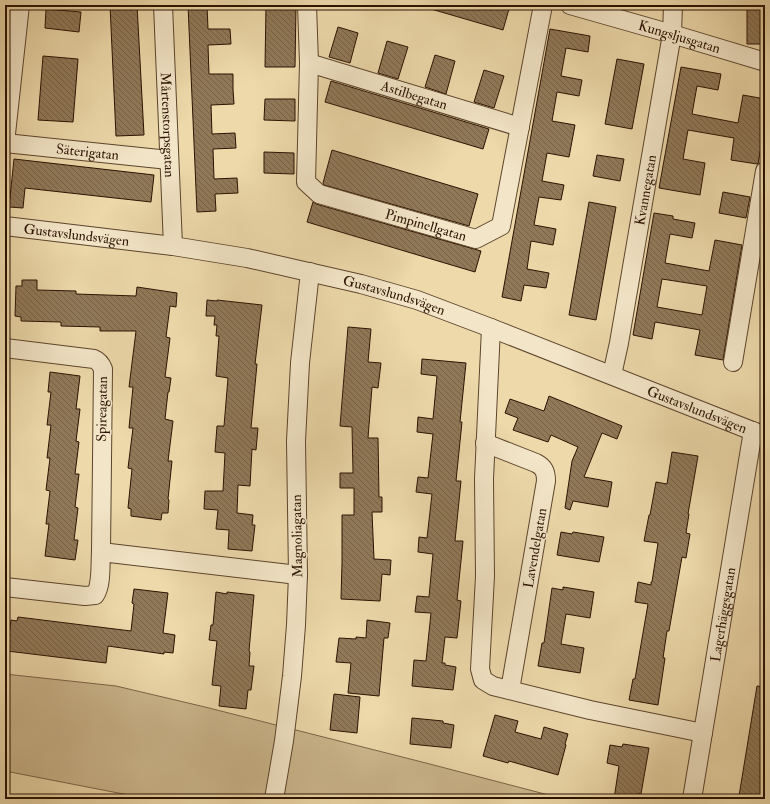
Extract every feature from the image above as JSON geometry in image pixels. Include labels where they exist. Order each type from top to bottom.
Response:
[{"type":"street","name":"Säterigatan","points":[[20,5],[5,143],[169,160]]},
{"type":"street","name":"Mårtenstorpsgatan","points":[[163,5],[173,246]]},
{"type":"street","name":"Pimpinellgatan","points":[[307,5],[309,63],[306,182],[319,194],[476,239],[501,226],[543,5]]},
{"type":"street","name":"Kungsljusgatan","points":[[570,5],[765,62]]},
{"type":"street","name":"Kvannegatan","points":[[612,375],[619,343],[672,34],[673,5]]},
{"type":"street","name":"Astilbegatan","points":[[309,63],[520,127]]},
{"type":"street","points":[[733,362],[765,171]]},
{"type":"street","name":"Gustavslundsvägen","points":[[5,226],[173,246],[247,258],[361,284],[417,300],[759,433]]},
{"type":"street","name":"Magnoliagatan","points":[[274,799],[284,741],[292,676],[298,575],[296,441],[300,363],[310,272]]},
{"type":"street","points":[[491,328],[484,479],[484,576],[480,670],[483,680],[493,686],[590,710],[703,733]]},
{"type":"street","name":"Spireagatan","points":[[5,348],[94,359],[98,361],[103,369],[101,552],[99,586],[97,591],[95,595],[85,596],[5,587]]},
{"type":"street","name":"Lagerhäggsgatan","points":[[692,799],[759,433]]},
{"type":"street","name":"Lavendelgatan","points":[[485,443],[536,462],[541,465],[546,474],[510,690]]},
{"type":"street","points":[[101,552],[298,575]]},
{"type":"shaded area","points":[[5,674],[116,686],[205,707],[564,799],[149,799],[5,771]]},
{"type":"building","points":[[110,5],[137,5],[144,135],[116,136]]},
{"type":"building","points":[[188,5],[207,5],[208,29],[230,29],[231,44],[208,45],[209,74],[233,74],[234,104],[211,105],[212,134],[235,133],[236,148],[213,149],[214,179],[237,178],[238,193],[215,194],[216,211],[197,212]]},
{"type":"building","points":[[266,5],[296,5],[295,67],[265,67]]},
{"type":"building","points":[[432,5],[495,5],[509,9],[503,30],[431,9]]},
{"type":"building","points":[[747,5],[765,5],[765,44],[747,44]]},
{"type":"building","points":[[46,9],[81,12],[79,32],[45,28]]},
{"type":"building","points":[[338,27],[358,33],[350,63],[329,57]]},
{"type":"building","points":[[550,29],[590,36],[588,52],[566,48],[561,76],[582,80],[579,96],[557,92],[552,121],[575,125],[569,157],[547,153],[542,181],[564,185],[561,200],[539,197],[534,225],[556,229],[553,245],[531,241],[527,269],[549,273],[546,288],[524,285],[521,301],[502,297]]},
{"type":"building","points":[[387,41],[408,47],[398,79],[378,73]]},
{"type":"building","points":[[435,55],[455,61],[446,94],[425,87]]},
{"type":"building","points":[[43,56],[78,59],[73,122],[38,120]]},
{"type":"building","points":[[617,59],[644,64],[632,129],[605,124]]},
{"type":"building","points":[[681,67],[721,74],[718,90],[697,86],[692,114],[738,123],[743,95],[765,99],[765,123],[758,164],[731,160],[734,138],[688,130],[683,159],[705,163],[700,195],[659,188]]},
{"type":"building","points":[[484,70],[504,76],[494,108],[474,102]]},
{"type":"building","points":[[331,81],[489,129],[483,149],[325,102]]},
{"type":"building","points":[[265,99],[295,99],[295,121],[264,120]]},
{"type":"building","points":[[332,150],[478,194],[469,226],[324,185],[323,183]]},
{"type":"building","points":[[264,152],[294,153],[294,174],[264,173]]},
{"type":"building","points":[[597,155],[624,159],[620,181],[593,176]]},
{"type":"building","points":[[14,159],[154,175],[151,202],[25,188],[23,208],[9,207]]},
{"type":"building","points":[[723,192],[750,197],[746,218],[719,213]]},
{"type":"building","points":[[313,202],[481,251],[475,272],[307,222]]},
{"type":"building","points":[[589,202],[616,207],[596,320],[569,315]]},
{"type":"building","points":[[654,213],[673,216],[673,219],[695,223],[692,238],[670,234],[665,263],[709,271],[715,240],[742,245],[723,360],[695,355],[700,330],[655,322],[652,339],[633,335]],"holes":[[[662,279],[707,286],[702,315],[657,307]]]},
{"type":"building","points":[[22,280],[37,280],[37,290],[76,291],[76,294],[136,296],[137,287],[177,293],[176,307],[170,306],[166,337],[170,338],[165,377],[171,378],[165,419],[173,421],[168,461],[172,461],[168,513],[162,513],[161,520],[131,516],[131,509],[128,508],[132,469],[128,468],[133,428],[129,428],[133,387],[129,387],[136,331],[100,331],[100,327],[61,326],[61,322],[21,321],[21,317],[15,316],[16,286],[22,286]]},
{"type":"building","points":[[207,300],[262,305],[255,364],[257,364],[251,428],[258,428],[256,450],[252,449],[250,486],[238,485],[237,513],[253,515],[252,525],[255,525],[252,551],[228,549],[229,530],[216,529],[218,510],[204,509],[205,491],[223,491],[225,453],[215,452],[217,426],[224,426],[228,378],[216,376],[219,336],[216,336],[217,325],[214,325],[215,316],[206,316]]},
{"type":"building","points":[[348,327],[371,329],[368,362],[381,363],[378,388],[372,387],[368,438],[378,438],[379,497],[382,497],[382,512],[372,512],[374,559],[391,560],[390,575],[382,574],[380,601],[341,599],[342,515],[354,515],[354,488],[340,488],[340,473],[353,473],[352,427],[340,426]]},
{"type":"building","points":[[422,359],[466,363],[456,481],[461,481],[455,541],[463,541],[457,600],[461,601],[457,638],[445,637],[442,663],[456,667],[453,690],[412,686],[414,660],[426,661],[431,613],[415,612],[417,596],[429,597],[433,554],[418,552],[419,537],[427,538],[432,494],[416,492],[418,477],[428,478],[433,434],[417,432],[418,417],[433,419],[437,376],[421,374]]},
{"type":"building","points":[[50,372],[80,376],[76,409],[80,409],[76,441],[79,442],[75,474],[79,474],[75,507],[78,508],[74,540],[78,540],[75,560],[45,556],[49,524],[46,524],[50,491],[46,490],[50,458],[47,458],[51,425],[47,425],[51,392],[48,392]]},
{"type":"building","points":[[549,396],[622,426],[617,439],[602,433],[584,477],[612,482],[608,507],[573,501],[570,510],[565,508],[572,461],[578,447],[551,435],[548,442],[513,430],[518,418],[505,413],[510,399],[544,411]]},
{"type":"building","points":[[672,452],[698,456],[686,533],[690,534],[686,558],[682,557],[669,631],[667,631],[663,658],[665,658],[658,705],[629,700],[633,679],[635,679],[648,604],[635,602],[638,582],[651,585],[658,543],[644,541],[656,482],[667,484]]},
{"type":"building","points":[[561,532],[572,534],[573,532],[604,537],[599,562],[557,555]]},
{"type":"building","points":[[563,587],[594,592],[590,618],[566,614],[561,644],[584,648],[580,673],[538,666],[542,643],[544,643],[552,588],[563,590]]},
{"type":"building","points":[[134,589],[168,593],[163,633],[175,635],[173,653],[164,652],[164,654],[108,646],[106,663],[7,651],[11,620],[17,621],[18,617],[131,631]]},
{"type":"building","points":[[216,592],[254,595],[249,666],[254,666],[251,690],[248,690],[246,709],[219,706],[221,686],[212,685],[217,641],[209,640],[211,625],[213,625]]},
{"type":"building","points":[[367,620],[390,623],[388,638],[384,638],[379,696],[348,693],[351,663],[336,662],[339,638],[366,638]]},
{"type":"building","points":[[757,686],[765,687],[765,799],[739,796]]},
{"type":"building","points":[[334,694],[360,697],[357,733],[330,730]]},
{"type":"building","points":[[495,715],[518,721],[515,732],[541,739],[544,727],[568,734],[558,775],[509,761],[508,763],[483,756]]},
{"type":"building","points":[[412,718],[443,721],[443,723],[454,725],[451,748],[410,744]]},
{"type":"building","points":[[623,744],[649,748],[641,794],[639,793],[638,799],[614,799],[619,766],[607,763],[610,745],[622,747]]}]
